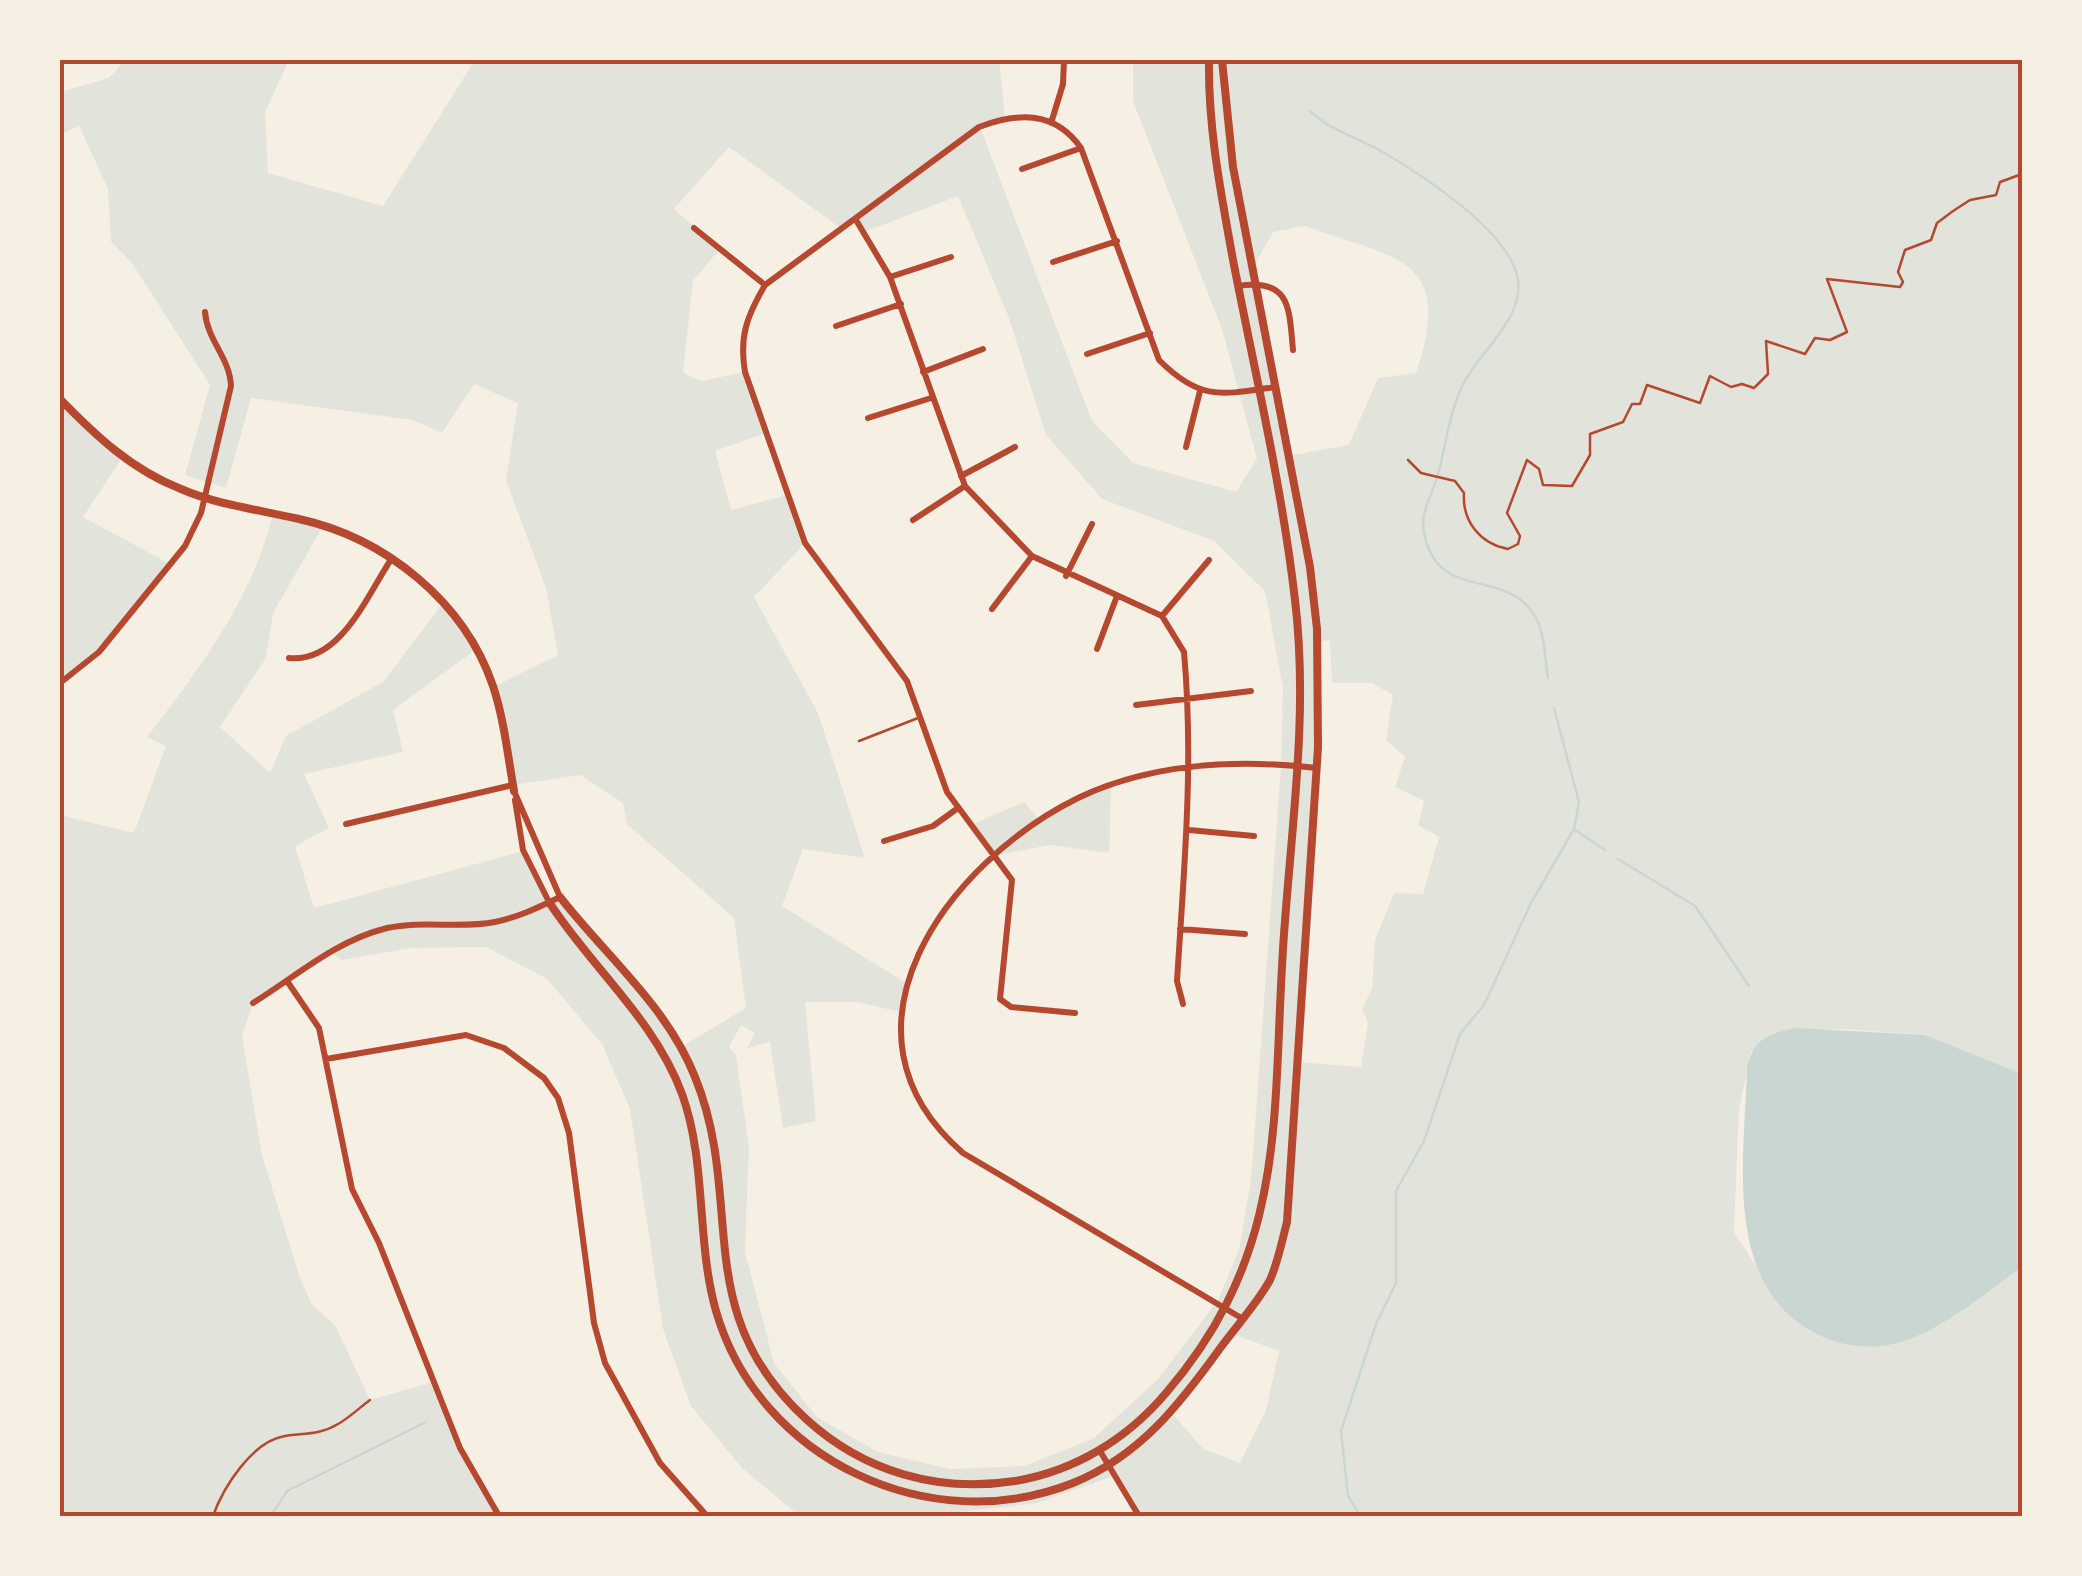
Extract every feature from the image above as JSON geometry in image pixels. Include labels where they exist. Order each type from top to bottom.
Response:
[{"type":"street","points":[[1052,120],[1063,84],[1064,60]]},
{"type":"street","points":[[513,788],[560,897],[670,1028],[695,1076],[710,1127],[732,1308],[760,1366],[788,1401],[846,1450],[921,1480],[956,1484],[1009,1482],[1050,1473],[1100,1451],[1157,1404],[1198,1354],[1226,1308],[1248,1259],[1266,1194],[1302,712],[1299,636],[1287,544],[1211,138],[1209,60]]},
{"type":"street","points":[[60,399],[122,458],[150,476],[204,498],[302,519],[392,556],[432,592],[475,650],[493,687],[523,850],[549,902],[638,1017],[672,1070],[690,1123],[711,1290],[720,1324],[755,1390],[785,1426],[804,1444],[873,1482],[942,1501],[1019,1499],[1068,1485],[1110,1465],[1151,1436],[1244,1319],[1271,1278],[1287,1222],[1316,768],[1317,634],[1310,567],[1226,126],[1222,60]]},
{"type":"street","points":[[1075,1013],[1011,1007],[1000,1000],[1012,880],[947,792],[906,680],[805,543],[745,372],[740,344],[746,318],[765,286],[980,127],[1005,117],[1052,120],[1081,148],[1160,360],[1181,382],[1200,392],[1219,394],[1275,387]]},
{"type":"street","points":[[1022,168],[1081,148]]},
{"type":"street","points":[[856,220],[890,277],[965,486],[1032,556],[1066,576],[1162,616],[1184,652],[1189,830],[1176,981],[1183,1004]]},
{"type":"street","points":[[694,228],[765,286]]},
{"type":"street","points":[[1053,262],[1117,241]]},
{"type":"street","points":[[890,277],[951,257]]},
{"type":"street","points":[[1238,286],[1256,283],[1282,293],[1288,302],[1293,350]]},
{"type":"street","points":[[836,326],[901,304]]},
{"type":"street","points":[[60,683],[100,652],[185,546],[204,498],[232,386],[227,366],[206,331],[205,312]]},
{"type":"street","points":[[1087,354],[1150,333]]},
{"type":"street","points":[[923,372],[983,349]]},
{"type":"street","points":[[1186,446],[1200,392]]},
{"type":"street","points":[[868,418],[931,398]]},
{"type":"street","points":[[962,476],[1015,447]]},
{"type":"street","points":[[912,520],[965,486]]},
{"type":"street","points":[[1066,576],[1092,524]]},
{"type":"street","points":[[289,658],[315,657],[340,637],[392,556]]},
{"type":"street","points":[[992,609],[1032,556]]},
{"type":"street","points":[[1162,616],[1208,560]]},
{"type":"street","points":[[1097,649],[1116,596]]},
{"type":"street","points":[[1299,636],[1317,634]]},
{"type":"street","points":[[1136,706],[1188,696],[1251,691]]},
{"type":"street","points":[[1244,1319],[963,1153],[935,1129],[912,1084],[902,1046],[906,984],[944,906],[994,856],[1078,798],[1190,765],[1316,768]]},
{"type":"street","points":[[346,824],[513,788]]},
{"type":"street","points":[[884,841],[933,826],[958,808]]},
{"type":"street","points":[[1189,830],[1254,836]]},
{"type":"street","points":[[253,1003],[329,950],[386,929],[410,924],[492,922],[560,897]]},
{"type":"street","points":[[1180,929],[1244,934]]},
{"type":"street","points":[[287,981],[312,1013],[326,1059],[352,1189],[379,1243],[460,1448],[499,1516]]},
{"type":"street","points":[[326,1059],[466,1035],[504,1048],[544,1078],[558,1098],[569,1132],[594,1323],[605,1363],[660,1463],[707,1516]]},
{"type":"street","points":[[1100,1451],[1139,1516]]},
{"type":"lane","points":[[859,740],[920,717]]},
{"type":"path","points":[[1408,460],[1421,473],[1455,481],[1464,493],[1463,509],[1478,534],[1486,543],[1508,549],[1518,544],[1520,536],[1506,512],[1527,460],[1539,469],[1543,484],[1572,486],[1590,455],[1590,434],[1623,422],[1632,404],[1640,404],[1646,385],[1700,403],[1710,376],[1731,387],[1742,384],[1754,388],[1768,374],[1766,341],[1805,354],[1814,338],[1830,340],[1847,332],[1826,280],[1900,286],[1904,282],[1898,272],[1905,250],[1931,240],[1937,223],[1970,200],[1996,195],[2000,182],[2022,174]]},
{"type":"path","points":[[213,1516],[219,1498],[241,1468],[272,1440],[308,1436],[337,1425],[370,1400]]},
{"type":"shaded area","points":[[125,60],[289,60],[265,112],[268,173],[383,206],[475,60],[999,60],[1005,117],[980,127],[1092,421],[1133,463],[1236,492],[1257,459],[1222,329],[1133,101],[1133,60],[2022,60],[2022,1074],[1925,1035],[1842,1029],[1775,1032],[1751,1052],[1739,1109],[1734,1232],[1783,1307],[1808,1330],[1835,1342],[1967,1305],[2022,1267],[2022,1516],[1143,1516],[1117,1475],[1037,1503],[923,1516],[797,1514],[742,1468],[691,1406],[663,1329],[630,1109],[602,1044],[547,979],[486,947],[410,948],[342,960],[329,951],[253,1003],[242,1036],[262,1155],[312,1305],[335,1325],[370,1400],[433,1382],[460,1448],[499,1516],[60,1516],[60,815],[134,833],[166,746],[147,737],[205,659],[238,604],[273,514],[323,526],[273,613],[266,658],[220,727],[270,773],[286,736],[383,682],[442,604],[475,650],[393,710],[403,752],[304,774],[329,828],[295,846],[314,908],[524,851],[548,901],[560,897],[647,998],[681,1047],[746,1008],[734,918],[627,824],[623,803],[580,775],[513,785],[493,687],[558,655],[546,588],[506,480],[518,403],[474,384],[442,433],[413,420],[251,398],[226,488],[185,475],[210,385],[132,263],[111,242],[108,189],[79,126],[60,135],[60,92],[109,78]],"holes":[[[729,147],[842,229],[856,220],[864,232],[958,196],[1009,318],[1046,435],[1102,499],[1214,541],[1265,591],[1283,688],[1281,766],[1251,1181],[1239,1250],[1218,1300],[1158,1379],[1094,1438],[1024,1466],[950,1469],[878,1452],[817,1417],[774,1363],[745,1252],[749,1147],[736,1055],[729,1047],[741,1025],[755,1033],[747,1048],[770,1042],[783,1128],[816,1121],[805,1002],[857,1002],[901,1012],[906,983],[782,906],[803,849],[865,858],[818,713],[754,597],[805,543],[788,495],[731,510],[715,451],[766,433],[745,372],[701,381],[683,373],[693,281],[720,249],[674,209]],[[1305,226],[1367,247],[1410,268],[1422,284],[1428,305],[1426,334],[1416,373],[1378,378],[1349,445],[1288,456],[1253,268],[1273,232]],[[1330,640],[1332,683],[1372,683],[1393,695],[1386,740],[1405,757],[1395,787],[1424,801],[1418,825],[1439,837],[1423,894],[1394,893],[1375,940],[1372,989],[1362,1009],[1368,1023],[1361,1067],[1296,1062],[1318,747],[1317,642]],[[1235,1335],[1279,1351],[1266,1410],[1240,1463],[1203,1449],[1173,1414]]]},
{"type":"shaded area","points":[[60,399],[122,458],[83,517],[170,564],[99,652],[60,683]]},
{"type":"shaded area","points":[[1111,788],[1109,853],[1050,845],[993,856],[971,825],[1024,802],[1042,823],[1078,798]]},
{"type":"shaded area","points":[[1796,1028],[1925,1035],[2022,1074],[2022,1267],[1955,1315],[1901,1342],[1867,1346],[1823,1337],[1790,1316],[1767,1288],[1753,1256],[1743,1181],[1747,1068],[1753,1050],[1764,1039]]},
{"type":"waterway","points":[[1310,111],[1441,190],[1482,224],[1512,262],[1518,280],[1514,307],[1460,390],[1423,524],[1431,554],[1443,568],[1524,602],[1539,624],[1548,678]]},
{"type":"waterway","points":[[1360,1516],[1348,1496],[1341,1431],[1376,1324],[1396,1283],[1396,1191],[1424,1141],[1460,1034],[1484,1005],[1531,903],[1574,829],[1579,802],[1554,708]]},
{"type":"waterway","points":[[1574,829],[1605,850]]},
{"type":"waterway","points":[[1618,859],[1695,906],[1749,986]]},
{"type":"waterway","points":[[271,1516],[287,1491],[426,1422]]}]
